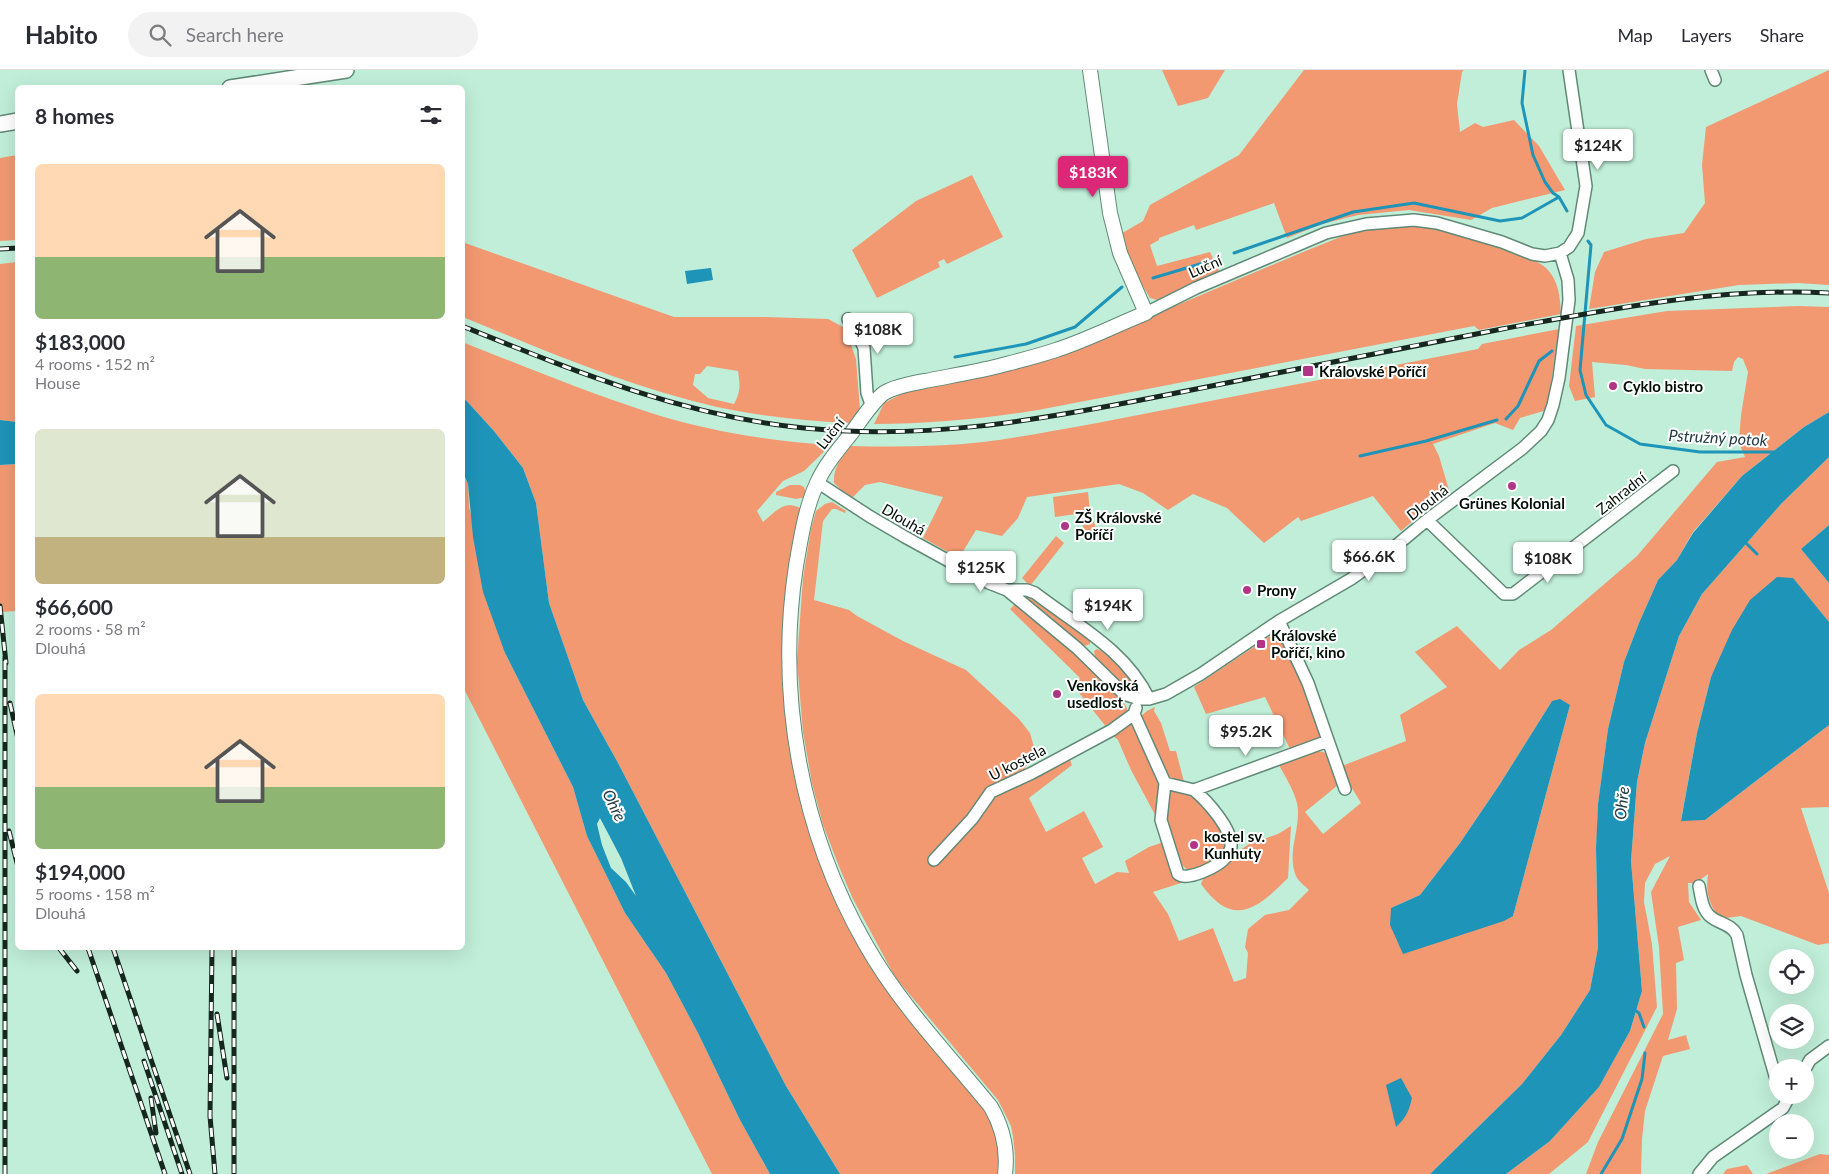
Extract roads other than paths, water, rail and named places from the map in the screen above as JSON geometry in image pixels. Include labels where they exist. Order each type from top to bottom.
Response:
[{"type":"main road","points":[[249,85],[346,70]]},
{"type":"main road","points":[[0,124],[15,122]]},
{"type":"street","points":[[1090,70],[1110,213],[1120,253],[1146,313]]},
{"type":"street","points":[[1560,253],[1569,247],[1578,233],[1586,186],[1569,70]]},
{"type":"street","name":"Luční","points":[[1005,1174],[1006,1148],[998,1120],[991,1107],[910,1010],[866,946],[843,899],[814,822],[802,777],[792,709],[789,658],[792,599],[808,505],[817,482],[829,461],[884,393],[908,384],[996,367],[1057,349],[1146,313],[1196,288],[1326,233],[1366,224],[1414,220],[1437,223],[1502,242],[1532,254],[1544,256],[1560,253]]},
{"type":"street","name":"Dlouhá","points":[[817,482],[905,537],[989,583],[1007,590],[1077,648],[1119,691],[1129,697],[1144,699],[1166,694],[1200,674],[1279,621],[1351,579],[1523,448],[1541,431],[1548,420],[1553,405],[1564,347],[1569,300],[1568,280],[1560,253]]},
{"type":"street","points":[[848,319],[857,332],[864,348],[867,393],[872,407]]},
{"type":"street","name":"Zahradní","points":[[1427,520],[1504,594],[1513,594],[1673,471]]},
{"type":"street","name":"Dlouhá","points":[[1007,590],[1028,590],[1035,593],[1081,626],[1124,661],[1143,686],[1144,699]]},
{"type":"street","points":[[1279,621],[1308,683],[1345,789]]},
{"type":"street","points":[[1144,699],[1134,714],[1165,783],[1161,820],[1178,874],[1184,877],[1191,877],[1227,857],[1231,844],[1230,837],[1208,802],[1194,790],[1165,783]]},
{"type":"street","name":"U kostela","points":[[934,860],[972,819],[991,792],[1112,730],[1134,714]]},
{"type":"street","points":[[1194,790],[1328,741]]},
{"type":"street","points":[[1699,886],[1704,908],[1710,916],[1735,930],[1738,935],[1746,975],[1770,1059]]},
{"type":"street","points":[[1811,1059],[1829,1046]]},
{"type":"street","points":[[1782,1104],[1783,1108]]},
{"type":"street","points":[[1699,1174],[1713,1158],[1783,1108],[1785,1104]]},
{"type":"water","points":[[711,268],[713,280],[687,284],[685,271]]},
{"type":"water","name":"Ohře","points":[[465,399],[494,431],[523,468],[536,503],[549,603],[583,700],[618,763],[786,1086],[840,1174],[770,1174],[740,1120],[698,1033],[666,973],[625,913],[587,836],[573,787],[505,653],[483,592],[473,537],[468,484],[465,477]],"holes":[[[600,818],[621,858],[636,896],[626,882],[611,868],[602,845],[597,824]]]},
{"type":"water","name":"Ohře","points":[[1829,412],[1829,457],[1781,504],[1702,594],[1679,636],[1645,743],[1637,782],[1631,861],[1642,991],[1630,1031],[1599,1087],[1550,1141],[1506,1174],[1430,1174],[1522,1084],[1561,1035],[1590,990],[1598,948],[1596,848],[1598,804],[1608,729],[1624,662],[1658,580],[1677,560],[1693,533],[1742,476],[1804,427]]},
{"type":"water","points":[[0,420],[15,422],[15,464],[0,465]]},
{"type":"water","points":[[1829,525],[1829,583],[1801,549]]},
{"type":"water","points":[[1777,577],[1793,578],[1829,622],[1829,725],[1705,820],[1681,821],[1697,733],[1711,677],[1732,630],[1750,600]]},
{"type":"water","points":[[1560,699],[1570,705],[1513,916],[1504,921],[1403,954],[1390,925],[1391,908],[1420,895],[1460,843],[1552,701]]},
{"type":"water","points":[[1401,1078],[1412,1098],[1407,1114],[1396,1127],[1386,1085]]},
{"type":"waterway","name":"Pstružný potok","points":[[1525,70],[1522,103],[1533,155],[1545,182],[1553,193],[1559,197],[1567,211]]},
{"type":"waterway","points":[[1234,253],[1353,212],[1414,203],[1500,221],[1522,218],[1559,197]]},
{"type":"waterway","name":"Pstružný potok","points":[[1588,241],[1591,245],[1580,370],[1586,395],[1606,425],[1640,444],[1700,452],[1774,452]]},
{"type":"waterway","points":[[1153,278],[1210,261]]},
{"type":"waterway","points":[[955,357],[1026,344],[1075,327],[1122,287]]},
{"type":"waterway","points":[[1506,419],[1518,406],[1539,361],[1552,351]]},
{"type":"waterway","points":[[1360,456],[1426,441],[1497,420]]},
{"type":"waterway","points":[[1745,542],[1757,554]]},
{"type":"waterway","points":[[1633,1009],[1639,1013],[1644,1027]]},
{"type":"waterway","points":[[1601,1174],[1622,1139],[1642,1079],[1645,1053]]},
{"type":"railway","points":[[0,249],[15,248]]},
{"type":"railway","points":[[465,327],[588,375],[672,402],[715,413],[759,422],[804,428],[892,432],[979,426],[1064,414],[1458,337],[1624,307],[1705,296],[1746,293],[1829,293]]},
{"type":"railway","points":[[0,606],[6,663]]},
{"type":"railway","points":[[5,657],[5,1174]]},
{"type":"railway","points":[[10,703],[15,726]]},
{"type":"railway","points":[[9,831],[15,855]]},
{"type":"railway","points":[[61,950],[77,971]]},
{"type":"railway","points":[[89,950],[165,1174]]},
{"type":"railway","points":[[114,950],[190,1174]]},
{"type":"railway","points":[[212,950],[210,1116],[215,1174]]},
{"type":"railway","points":[[234,950],[234,1174]]},
{"type":"railway","points":[[217,1014],[227,1078]]},
{"type":"railway","points":[[144,1061],[182,1174]]},
{"type":"railway","points":[[151,1098],[156,1133]]},
{"type":"place","name":"Královské Poříčí","points":[[1308,371]]},
{"type":"place","name":"Cyklo bistro","points":[[1613,386]]},
{"type":"place","name":"Grünes Kolonial","points":[[1512,486]]},
{"type":"place","name":"ZŠ Královské Poříčí","points":[[1065,526]]},
{"type":"place","name":"Prony","points":[[1247,590]]},
{"type":"place","name":"Královské Poříčí, kino","points":[[1261,644]]},
{"type":"place","name":"Venkovská usedlost","points":[[1057,694]]},
{"type":"place","name":"kostel sv. Kunhuty","points":[[1194,845]]}]
